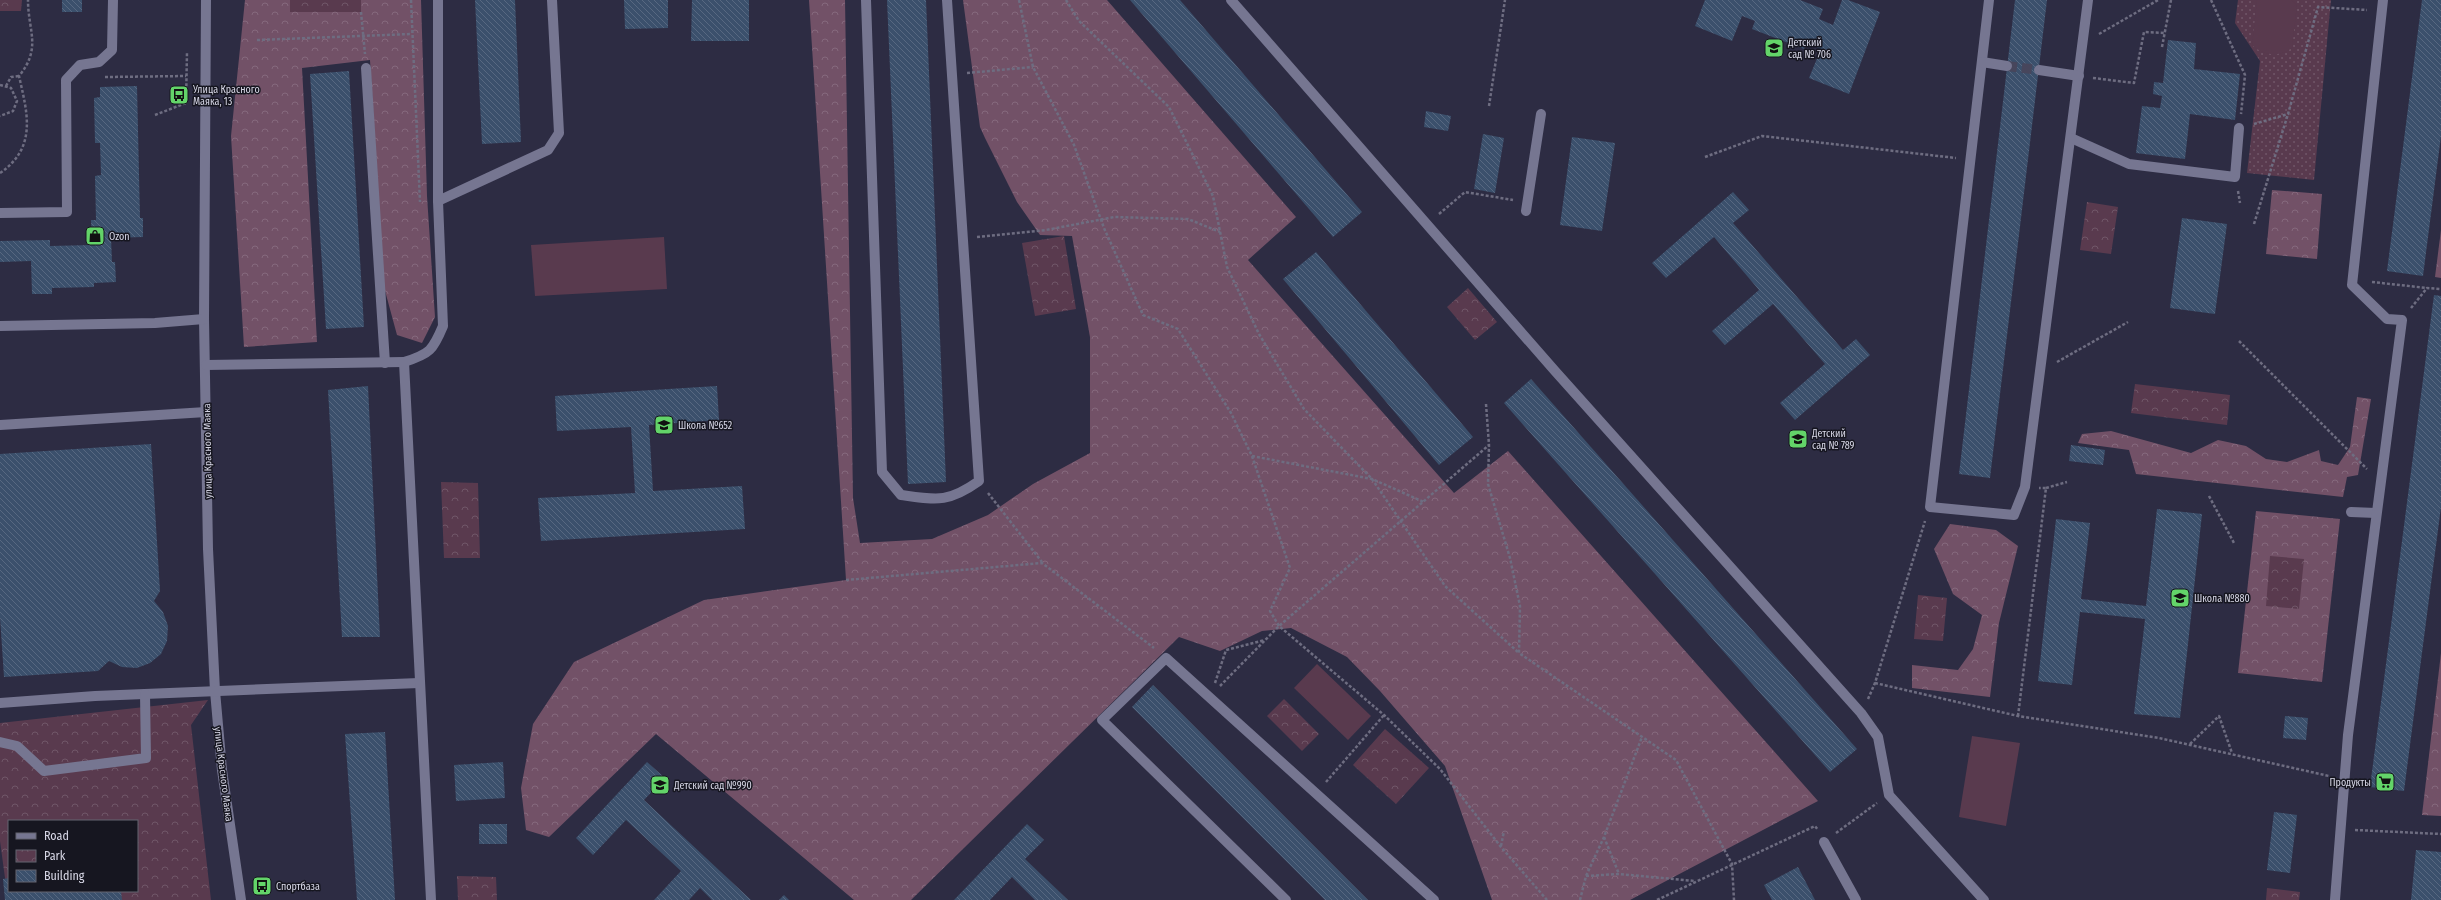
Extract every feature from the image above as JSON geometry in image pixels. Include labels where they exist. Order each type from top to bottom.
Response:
[{"type":"street","points":[[0,213],[67,212],[66,80],[80,65],[99,62],[112,50],[113,0]]},
{"type":"street","name":"улица Красного Маяка","points":[[206,0],[204,319],[208,549],[215,691],[222,770],[241,900]]},
{"type":"street","points":[[206,365],[404,362],[425,356],[436,342],[443,326],[438,201],[438,0]]},
{"type":"street","points":[[438,201],[548,150],[559,133],[552,0]]},
{"type":"street","points":[[866,0],[882,472],[901,495],[937,500],[962,493],[979,481],[947,0]]},
{"type":"street","points":[[1231,0],[1555,371],[1861,713],[1878,736],[1889,795],[1984,900]]},
{"type":"street","points":[[1989,0],[1930,507],[2014,515],[2025,487],[2088,0]]},
{"type":"street","points":[[2335,900],[2348,735],[2402,320],[2387,319],[2352,285],[2383,5]]},
{"type":"street","points":[[1982,62],[2007,66]]},
{"type":"street","points":[[366,68],[385,363]]},
{"type":"street","points":[[2039,70],[2079,76]]},
{"type":"street","points":[[1527,206],[1541,114]]},
{"type":"street","points":[[2071,138],[2129,164],[2235,177],[2239,128]]},
{"type":"street","points":[[0,326],[155,323],[204,319]]},
{"type":"street","points":[[404,362],[419,683],[432,900]]},
{"type":"street","points":[[0,425],[206,412]]},
{"type":"street","points":[[2351,512],[2376,513]]},
{"type":"street","points":[[1286,900],[1102,720],[1166,658],[1434,900]]},
{"type":"street","points":[[0,703],[145,694],[419,683]]},
{"type":"street","points":[[0,742],[17,746],[44,771],[146,758],[145,694]]},
{"type":"street","points":[[1824,842],[1856,900]]},
{"type":"path","points":[[6,86],[11,77],[19,76],[27,66],[32,54],[33,41],[28,0]]},
{"type":"path","points":[[411,0],[420,202]]},
{"type":"path","points":[[1018,0],[1032,67],[1074,145],[1101,221],[1143,315],[1178,328],[1231,413],[1252,456],[1290,568],[1270,611],[1279,626],[1384,715],[1440,769],[1501,847],[1547,900]]},
{"type":"path","points":[[1066,0],[1079,21],[1169,107],[1213,196],[1227,267],[1259,334],[1304,408],[1372,478],[1400,522],[1445,586],[1519,652],[1676,760],[1732,864],[1734,900]]},
{"type":"path","points":[[1489,106],[1505,0]]},
{"type":"path","points":[[2082,43],[2158,0]]},
{"type":"path","points":[[2162,47],[2171,0]]},
{"type":"path","points":[[2211,0],[2245,75],[2239,128],[2288,114]]},
{"type":"path","points":[[2254,224],[2288,114],[2318,7],[2383,5]]},
{"type":"path","points":[[361,12],[366,68]]},
{"type":"path","points":[[2079,76],[2134,83],[2144,32],[2165,33]]},
{"type":"path","points":[[257,40],[412,34]]},
{"type":"path","points":[[155,115],[186,103],[187,52]]},
{"type":"path","points":[[952,74],[1032,67]]},
{"type":"path","points":[[0,173],[8,167],[21,151],[26,138],[27,109],[19,76]]},
{"type":"path","points":[[102,77],[186,76]]},
{"type":"path","points":[[0,85],[6,86],[14,91],[16,106],[9,114],[0,116]]},
{"type":"path","points":[[1704,157],[1762,136],[1970,159]]},
{"type":"path","points":[[1435,217],[1465,192],[1527,206]]},
{"type":"path","points":[[962,238],[1046,230],[1101,221],[1114,217],[1188,219],[1220,232]]},
{"type":"path","points":[[2352,280],[2441,289]]},
{"type":"path","points":[[2402,320],[2427,288]]},
{"type":"path","points":[[2040,371],[2128,322]]},
{"type":"path","points":[[2239,341],[2380,482]]},
{"type":"path","points":[[1486,404],[1489,445],[1488,484],[1510,558],[1520,606],[1519,652]]},
{"type":"path","points":[[1210,697],[1279,626],[1489,445]]},
{"type":"path","points":[[1252,456],[1372,478],[1424,502]]},
{"type":"path","points":[[979,481],[1042,563],[1166,658]]},
{"type":"path","points":[[2025,487],[2046,488],[2066,482]]},
{"type":"path","points":[[2018,716],[2046,488]]},
{"type":"path","points":[[2209,496],[2234,544]]},
{"type":"path","points":[[1930,507],[1875,683],[2018,716],[2232,753],[2344,780]]},
{"type":"path","points":[[846,580],[1042,563]]},
{"type":"path","points":[[1210,697],[1226,650],[1265,640]]},
{"type":"path","points":[[1316,793],[1384,715]]},
{"type":"path","points":[[2190,745],[2219,716],[2232,753]]},
{"type":"path","points":[[1580,900],[1586,876],[1604,837],[1642,737]]},
{"type":"path","points":[[1657,900],[1815,826],[1824,842],[1889,795]]},
{"type":"path","points":[[2340,830],[2441,834]]},
{"type":"path","points":[[1501,847],[1504,831]]},
{"type":"path","points":[[1604,837],[1619,874]]},
{"type":"path","points":[[1586,876],[1619,874],[1695,882]]},
{"type":"green space","points":[[0,0],[22,0],[21,11],[0,11]]},
{"type":"green space","points":[[245,0],[421,0],[427,196],[435,317],[422,343],[397,335],[384,287],[370,60],[302,68],[317,342],[244,347],[231,136]]},
{"type":"green space","points":[[290,0],[361,0],[361,12],[290,12]]},
{"type":"green space","points":[[809,0],[845,0],[853,498],[860,543],[932,539],[988,515],[1033,484],[1090,453],[1090,337],[1072,236],[1040,235],[1017,202],[985,138],[980,127],[963,0],[1107,0],[1296,217],[1248,260],[1454,493],[1508,451],[1818,801],[1630,900],[1492,900],[1445,766],[1380,691],[1347,657],[1291,628],[1262,631],[1220,651],[1179,637],[911,900],[854,900],[656,734],[549,837],[526,830],[521,788],[533,724],[574,662],[704,600],[846,580]]},
{"type":"green space","points":[[2238,0],[2331,0],[2314,180],[2247,173],[2260,61],[2235,23]]},
{"type":"green space","points":[[2257,0],[2291,0],[2297,5],[2292,48],[2282,53],[2272,54],[2261,51],[2252,45]]},
{"type":"green space","points":[[2272,190],[2322,194],[2317,259],[2266,254]]},
{"type":"green space","points":[[2087,202],[2118,207],[2111,254],[2080,250]]},
{"type":"green space","points":[[2441,230],[2441,278],[2435,277]]},
{"type":"green space","points":[[1064,236],[1076,309],[1035,316],[1022,243]]},
{"type":"green space","points":[[664,237],[667,289],[535,296],[531,245]]},
{"type":"green space","points":[[1468,288],[1497,322],[1475,340],[1447,307]]},
{"type":"green space","points":[[2135,384],[2230,395],[2227,425],[2131,413]]},
{"type":"green space","points":[[2357,397],[2371,399],[2358,475],[2347,477],[2343,497],[2136,474],[2129,450],[2078,443],[2082,434],[2111,431],[2191,453],[2218,440],[2246,446],[2266,459],[2287,462],[2319,450],[2321,461],[2338,465],[2350,447]]},
{"type":"green space","points":[[441,482],[478,483],[480,558],[444,558]]},
{"type":"green space","points":[[2256,511],[2340,519],[2322,682],[2238,673]]},
{"type":"green space","points":[[1950,524],[1996,530],[2018,546],[1999,623],[1990,697],[1912,688],[1912,665],[1958,670],[1973,649],[1982,615],[1953,594],[1934,549]]},
{"type":"green space","points":[[2270,556],[2304,559],[2299,609],[2266,606]]},
{"type":"green space","points":[[1918,595],[1947,598],[1943,641],[1914,639]]},
{"type":"green space","points":[[2441,653],[2441,816],[2422,815]]},
{"type":"green space","points":[[1317,664],[1371,716],[1348,740],[1294,688]]},
{"type":"green space","points":[[1284,699],[1319,734],[1302,751],[1267,716]]},
{"type":"green space","points":[[208,700],[191,725],[211,900],[8,900],[0,841],[0,723]]},
{"type":"green space","points":[[1385,729],[1429,768],[1396,804],[1353,765]]},
{"type":"green space","points":[[1972,736],[2020,743],[2006,826],[1959,817]]},
{"type":"green space","points":[[457,876],[496,877],[497,900],[458,900]]},
{"type":"green space","points":[[2267,888],[2300,892],[2299,900],[2266,900]]},
{"type":"building","points":[[62,0],[82,0],[82,12],[62,12]]},
{"type":"building","points":[[475,0],[515,0],[521,142],[482,144]]},
{"type":"building","points":[[624,0],[668,0],[668,28],[625,29]]},
{"type":"building","points":[[692,0],[749,0],[749,41],[691,41]]},
{"type":"building","points":[[887,0],[926,0],[946,482],[908,484]]},
{"type":"building","points":[[1130,0],[1180,0],[1362,212],[1333,237]]},
{"type":"building","points":[[1705,0],[1800,0],[1823,9],[1819,19],[1833,25],[1842,0],[1848,0],[1880,12],[1849,94],[1809,78],[1821,49],[1807,43],[1804,49],[1752,29],[1755,21],[1742,16],[1732,41],[1695,26]]},
{"type":"building","points":[[2015,0],[2047,0],[1990,478],[1959,474]]},
{"type":"building","points":[[2422,0],[2441,0],[2441,136],[2423,276],[2387,271]]},
{"type":"building","points":[[2168,40],[2196,43],[2194,69],[2240,74],[2235,120],[2190,114],[2185,159],[2136,153],[2142,106],[2160,108],[2162,96],[2153,94],[2154,82],[2163,83]]},
{"type":"building","points":[[349,71],[364,327],[326,329],[310,74]]},
{"type":"building","points":[[137,86],[140,218],[143,218],[143,237],[111,238],[112,262],[115,262],[116,282],[94,283],[94,287],[52,288],[52,294],[32,294],[31,261],[0,262],[0,241],[50,240],[50,246],[92,245],[91,220],[96,220],[95,176],[101,175],[100,143],[95,143],[94,98],[100,97],[100,87]]},
{"type":"building","points":[[1426,111],[1451,116],[1448,131],[1424,127]]},
{"type":"building","points":[[1483,134],[1504,138],[1495,193],[1474,189]]},
{"type":"building","points":[[1572,137],[1615,143],[1602,231],[1560,225]]},
{"type":"building","points":[[1733,192],[1749,210],[1733,223],[1843,350],[1856,339],[1870,355],[1795,420],[1780,403],[1825,364],[1773,304],[1725,345],[1712,331],[1759,290],[1714,237],[1666,278],[1652,263]]},
{"type":"building","points":[[2182,218],[2227,224],[2215,314],[2170,308]]},
{"type":"building","points":[[1316,252],[1473,437],[1439,465],[1283,279]]},
{"type":"building","points":[[2434,295],[2441,296],[2441,507],[2404,791],[2370,787]]},
{"type":"building","points":[[1531,379],[1857,749],[1830,772],[1504,403]]},
{"type":"building","points":[[368,386],[380,637],[342,637],[328,390]]},
{"type":"building","points":[[717,386],[719,420],[649,425],[653,491],[742,486],[745,529],[541,541],[538,498],[635,493],[631,427],[557,431],[555,396]]},
{"type":"building","points":[[151,444],[160,591],[154,601],[163,612],[168,626],[167,641],[161,654],[150,663],[137,668],[122,667],[109,661],[98,671],[4,677],[0,617],[0,454]]},
{"type":"building","points":[[2071,445],[2105,450],[2103,465],[2069,461]]},
{"type":"building","points":[[2157,509],[2202,514],[2180,718],[2134,714],[2145,619],[2080,612],[2072,685],[2038,681],[2056,519],[2090,523],[2081,599],[2146,606]]},
{"type":"building","points":[[1153,685],[1368,900],[1325,900],[1132,707]]},
{"type":"building","points":[[2285,716],[2308,718],[2306,740],[2283,738]]},
{"type":"building","points":[[385,732],[395,900],[357,900],[345,734]]},
{"type":"building","points":[[503,762],[505,798],[456,801],[454,765]]},
{"type":"building","points":[[647,762],[665,778],[644,800],[751,900],[712,900],[700,888],[689,900],[654,900],[681,871],[626,820],[593,855],[576,838]]},
{"type":"building","points":[[2274,812],[2297,815],[2290,873],[2267,870]]},
{"type":"building","points":[[479,824],[507,824],[507,844],[479,844]]},
{"type":"building","points":[[1027,824],[1044,840],[1025,859],[1068,900],[1035,900],[1012,877],[990,900],[954,900]]},
{"type":"building","points":[[2416,850],[2441,852],[2441,900],[2411,900]]},
{"type":"building","points":[[1798,867],[1815,900],[1772,900],[1764,885]]},
{"type":"building","points":[[8,878],[8,892],[121,892],[122,900],[5,900],[3,879]]},
{"type":"building","points":[[784,895],[789,900],[779,900]]},
{"type":"tunnel","points":[[2007,66],[2039,70]]},
{"type":"place","name":"Детский сад № 706","points":[[1774,48]]},
{"type":"place","name":"Улица Красного Маяка, 13","points":[[179,95]]},
{"type":"place","name":"Ozon","points":[[95,236]]},
{"type":"place","name":"Школа №652","points":[[664,425]]},
{"type":"place","name":"Детский сад № 789","points":[[1798,439]]},
{"type":"place","name":"Школа №880","points":[[2180,598]]},
{"type":"place","name":"Продукты","points":[[2385,782]]},
{"type":"place","name":"Детский сад №990","points":[[660,785]]},
{"type":"place","name":"Спортбаза","points":[[262,886]]}]
